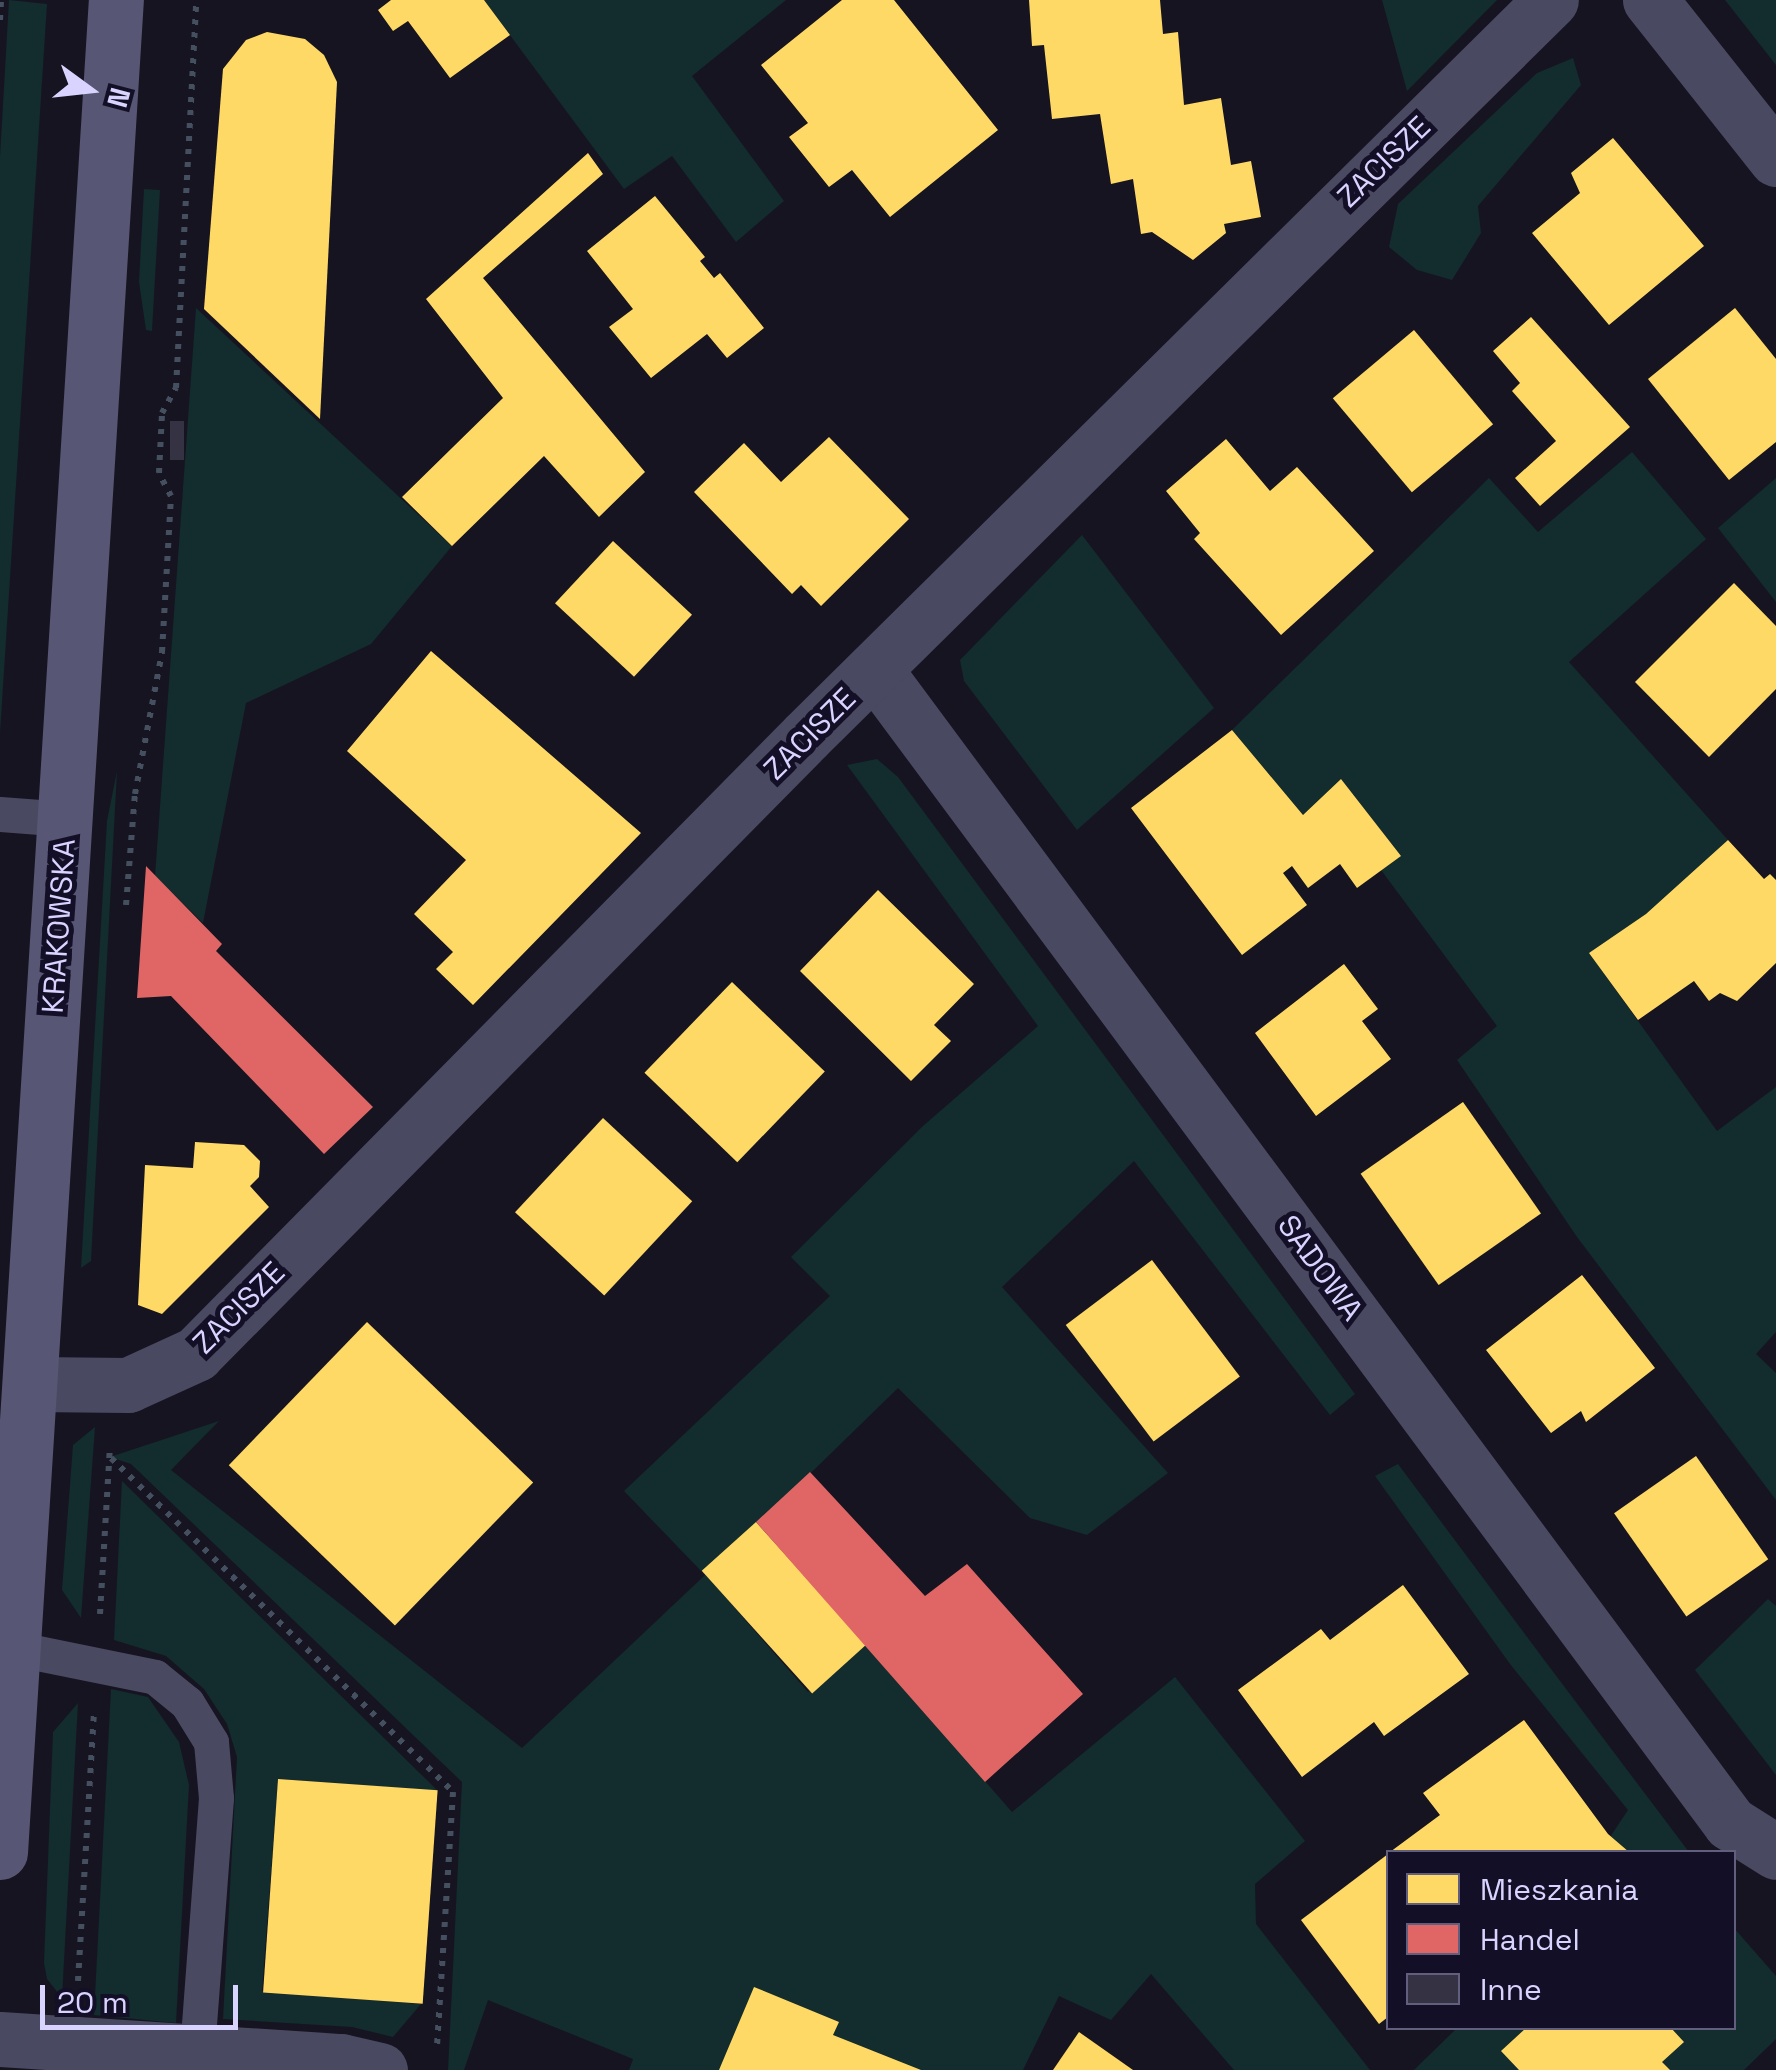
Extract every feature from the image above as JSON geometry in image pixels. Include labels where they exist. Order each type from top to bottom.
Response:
[{"type":"street","name":"KRAKOWSKA","points":[[0,1852],[33,1384],[116,0]]},
{"type":"street","name":"ZACISZE","points":[[33,1384],[128,1385],[196,1354],[875,670],[1551,0]]},
{"type":"street","points":[[1650,0],[1776,159]]},
{"type":"street","name":"SADOWA","points":[[875,670],[1730,1824],[1776,1852]]},
{"type":"street","points":[[0,2039],[198,2050],[380,2070]]},
{"type":"lane","points":[[0,814],[66,818]]},
{"type":"lane","points":[[13,1648],[155,1677],[187,1704],[211,1742],[216,1798],[198,2050]]},
{"type":"path","points":[[0,20],[1,0]]},
{"type":"path","points":[[126,912],[135,794],[162,652],[170,496],[159,473],[162,413],[176,388],[196,0]]},
{"type":"path","points":[[98,1635],[111,1436]]},
{"type":"path","points":[[110,1457],[453,1792],[437,2050]]},
{"type":"path","points":[[78,1988],[95,1692]]},
{"type":"green space","points":[[9,0],[47,4],[0,733],[0,157]]},
{"type":"green space","points":[[484,0],[786,0],[692,76],[784,201],[736,242],[672,156],[624,189]]},
{"type":"green space","points":[[1382,0],[1497,0],[1407,91]]},
{"type":"green space","points":[[1725,0],[1776,0],[1776,65]]},
{"type":"green space","points":[[1573,58],[1581,85],[1478,206],[1481,233],[1452,280],[1417,270],[1389,247],[1398,204],[1537,73]]},
{"type":"green space","points":[[144,189],[160,190],[152,331],[146,330],[139,282]]},
{"type":"green space","points":[[196,308],[452,546],[371,644],[246,703],[203,923],[155,876]]},
{"type":"green space","points":[[1632,452],[1706,539],[1569,662],[1728,840],[1600,968],[1717,1131],[1776,1087],[1776,1332],[1756,1354],[1776,1373],[1776,1500],[1577,1237],[1457,1060],[1497,1026],[1381,870],[1400,855],[1341,779],[1303,815],[1232,730],[1489,478],[1538,532]]},
{"type":"green space","points":[[1776,478],[1776,602],[1718,528]]},
{"type":"green space","points":[[1082,535],[1214,708],[1077,830],[964,681],[960,660]]},
{"type":"green space","points":[[877,759],[898,777],[1355,1394],[1330,1415],[1134,1161],[1002,1287],[1168,1473],[1087,1535],[1030,1518],[898,1388],[706,1575],[808,1692],[866,1645],[1012,1812],[1175,1677],[1305,1841],[1255,1884],[1256,1924],[1370,2070],[1234,2070],[1151,1974],[1111,2020],[1059,1996],[1023,2070],[629,2070],[633,2059],[488,2000],[464,2070],[448,2070],[462,1782],[131,1464],[110,1457],[219,1421],[171,1470],[522,1748],[705,1575],[624,1491],[830,1296],[791,1257],[923,1126],[1038,1026],[847,765]]},
{"type":"green space","points":[[117,771],[91,1261],[81,1268],[107,821]]},
{"type":"green space","points":[[95,1427],[81,1618],[62,1590],[73,1445]]},
{"type":"green space","points":[[1398,1464],[1688,1850],[1601,1850],[1628,1810],[1510,1664],[1375,1476]]},
{"type":"green space","points":[[122,1481],[438,1791],[278,1779],[262,1991],[421,2004],[393,2037],[352,2027],[223,2019],[237,1757],[227,1724],[204,1689],[166,1656],[114,1640]]},
{"type":"green space","points":[[1768,1599],[1776,1606],[1776,1775],[1695,1670]]},
{"type":"green space","points":[[111,1689],[148,1697],[179,1742],[189,1785],[176,2023],[94,2015]]},
{"type":"green space","points":[[78,1703],[62,1998],[47,1979],[44,1963],[53,1732]]},
{"type":"green space","points":[[1736,1930],[1776,1976],[1776,2039],[1744,2070],[1414,2070],[1455,2030],[1736,2030]]},
{"type":"building: Mieszkania","points":[[391,0],[484,0],[510,35],[450,78],[408,21],[393,31],[378,10]]},
{"type":"building: Mieszkania","points":[[842,0],[894,0],[998,130],[890,217],[852,170],[829,187],[789,137],[808,123],[761,65]]},
{"type":"building: Mieszkania","points":[[1029,0],[1160,0],[1163,34],[1178,32],[1184,105],[1221,98],[1231,165],[1251,161],[1261,217],[1224,224],[1226,233],[1193,260],[1152,232],[1141,234],[1133,179],[1111,184],[1100,114],[1052,119],[1044,45],[1032,46]]},
{"type":"building: Mieszkania","points":[[267,32],[305,39],[324,55],[337,82],[320,419],[204,309],[223,69],[246,40]]},
{"type":"building: Mieszkania","points":[[1613,138],[1704,246],[1609,325],[1532,233],[1580,193],[1571,173]]},
{"type":"building: Mieszkania","points":[[588,153],[603,174],[483,278],[645,472],[599,517],[544,456],[452,546],[402,497],[503,398],[426,299]]},
{"type":"building: Mieszkania","points":[[655,196],[705,257],[700,261],[714,278],[720,273],[764,328],[727,358],[707,334],[651,378],[609,327],[633,309],[587,251]]},
{"type":"building: Mieszkania","points":[[1735,308],[1776,359],[1776,442],[1729,480],[1648,379]]},
{"type":"building: Mieszkania","points":[[1531,317],[1630,427],[1540,506],[1515,478],[1556,441],[1512,391],[1520,383],[1493,351]]},
{"type":"building: Mieszkania","points":[[1414,330],[1493,424],[1412,492],[1333,398]]},
{"type":"building: Mieszkania","points":[[829,437],[909,519],[821,606],[801,585],[792,594],[694,492],[744,443],[781,482]]},
{"type":"building: Mieszkania","points":[[1226,439],[1270,491],[1297,467],[1374,551],[1281,635],[1194,539],[1200,533],[1166,491]]},
{"type":"building: Mieszkania","points":[[613,541],[692,615],[634,677],[555,603]]},
{"type":"building: Mieszkania","points":[[1734,583],[1776,626],[1776,689],[1709,757],[1635,682]]},
{"type":"building: Mieszkania","points":[[431,651],[641,833],[473,1005],[436,969],[453,952],[414,914],[466,860],[347,751]]},
{"type":"building: Mieszkania","points":[[1232,730],[1303,815],[1341,779],[1401,856],[1357,888],[1340,864],[1308,888],[1292,866],[1283,873],[1307,905],[1242,955],[1131,808]]},
{"type":"building: Mieszkania","points":[[1728,840],[1764,879],[1770,874],[1776,880],[1776,963],[1737,1001],[1720,993],[1709,1001],[1694,981],[1638,1020],[1589,953],[1646,914]]},
{"type":"building: Mieszkania","points":[[878,890],[974,984],[934,1025],[951,1041],[911,1081],[800,971]]},
{"type":"building: Mieszkania","points":[[1344,964],[1378,1009],[1362,1021],[1391,1059],[1316,1116],[1255,1033]]},
{"type":"building: Mieszkania","points":[[732,982],[825,1072],[737,1162],[644,1073]]},
{"type":"building: Mieszkania","points":[[1463,1102],[1541,1213],[1439,1285],[1361,1174]]},
{"type":"building: Mieszkania","points":[[603,1118],[692,1201],[604,1296],[515,1212]]},
{"type":"building: Mieszkania","points":[[195,1142],[244,1145],[260,1161],[259,1177],[250,1186],[269,1207],[162,1314],[138,1305],[145,1165],[193,1168]]},
{"type":"building: Mieszkania","points":[[1152,1260],[1240,1377],[1154,1442],[1066,1325]]},
{"type":"building: Mieszkania","points":[[1582,1275],[1655,1368],[1586,1422],[1581,1411],[1551,1433],[1486,1350]]},
{"type":"building: Mieszkania","points":[[367,1322],[533,1482],[395,1626],[229,1465]]},
{"type":"building: Mieszkania","points":[[1696,1456],[1768,1559],[1686,1617],[1614,1513]]},
{"type":"building: Mieszkania","points":[[756,1522],[866,1645],[812,1693],[702,1571]]},
{"type":"building: Mieszkania","points":[[1403,1585],[1469,1674],[1384,1736],[1374,1722],[1302,1777],[1238,1690],[1321,1629],[1330,1640]]},
{"type":"building: Mieszkania","points":[[1524,1720],[1608,1834],[1627,1850],[1393,1850],[1440,1815],[1423,1793]]},
{"type":"building: Mieszkania","points":[[278,1779],[438,1790],[423,2004],[263,1992]]},
{"type":"building: Mieszkania","points":[[1386,1856],[1386,2019],[1379,2024],[1301,1920]]},
{"type":"building: Mieszkania","points":[[754,1987],[839,2022],[833,2035],[921,2070],[719,2070]]},
{"type":"building: Mieszkania","points":[[1524,2030],[1673,2030],[1684,2042],[1662,2062],[1670,2070],[1519,2070],[1501,2051]]},
{"type":"building: Mieszkania","points":[[1079,2032],[1133,2070],[1053,2070]]},
{"type":"building: Handel","points":[[146,866],[222,944],[216,951],[373,1107],[324,1154],[171,996],[137,998]]},
{"type":"building: Handel","points":[[810,1472],[925,1596],[967,1564],[1083,1694],[985,1782],[756,1522]]},
{"type":"building: Inne","points":[[170,421],[184,421],[184,460],[170,460]]}]
